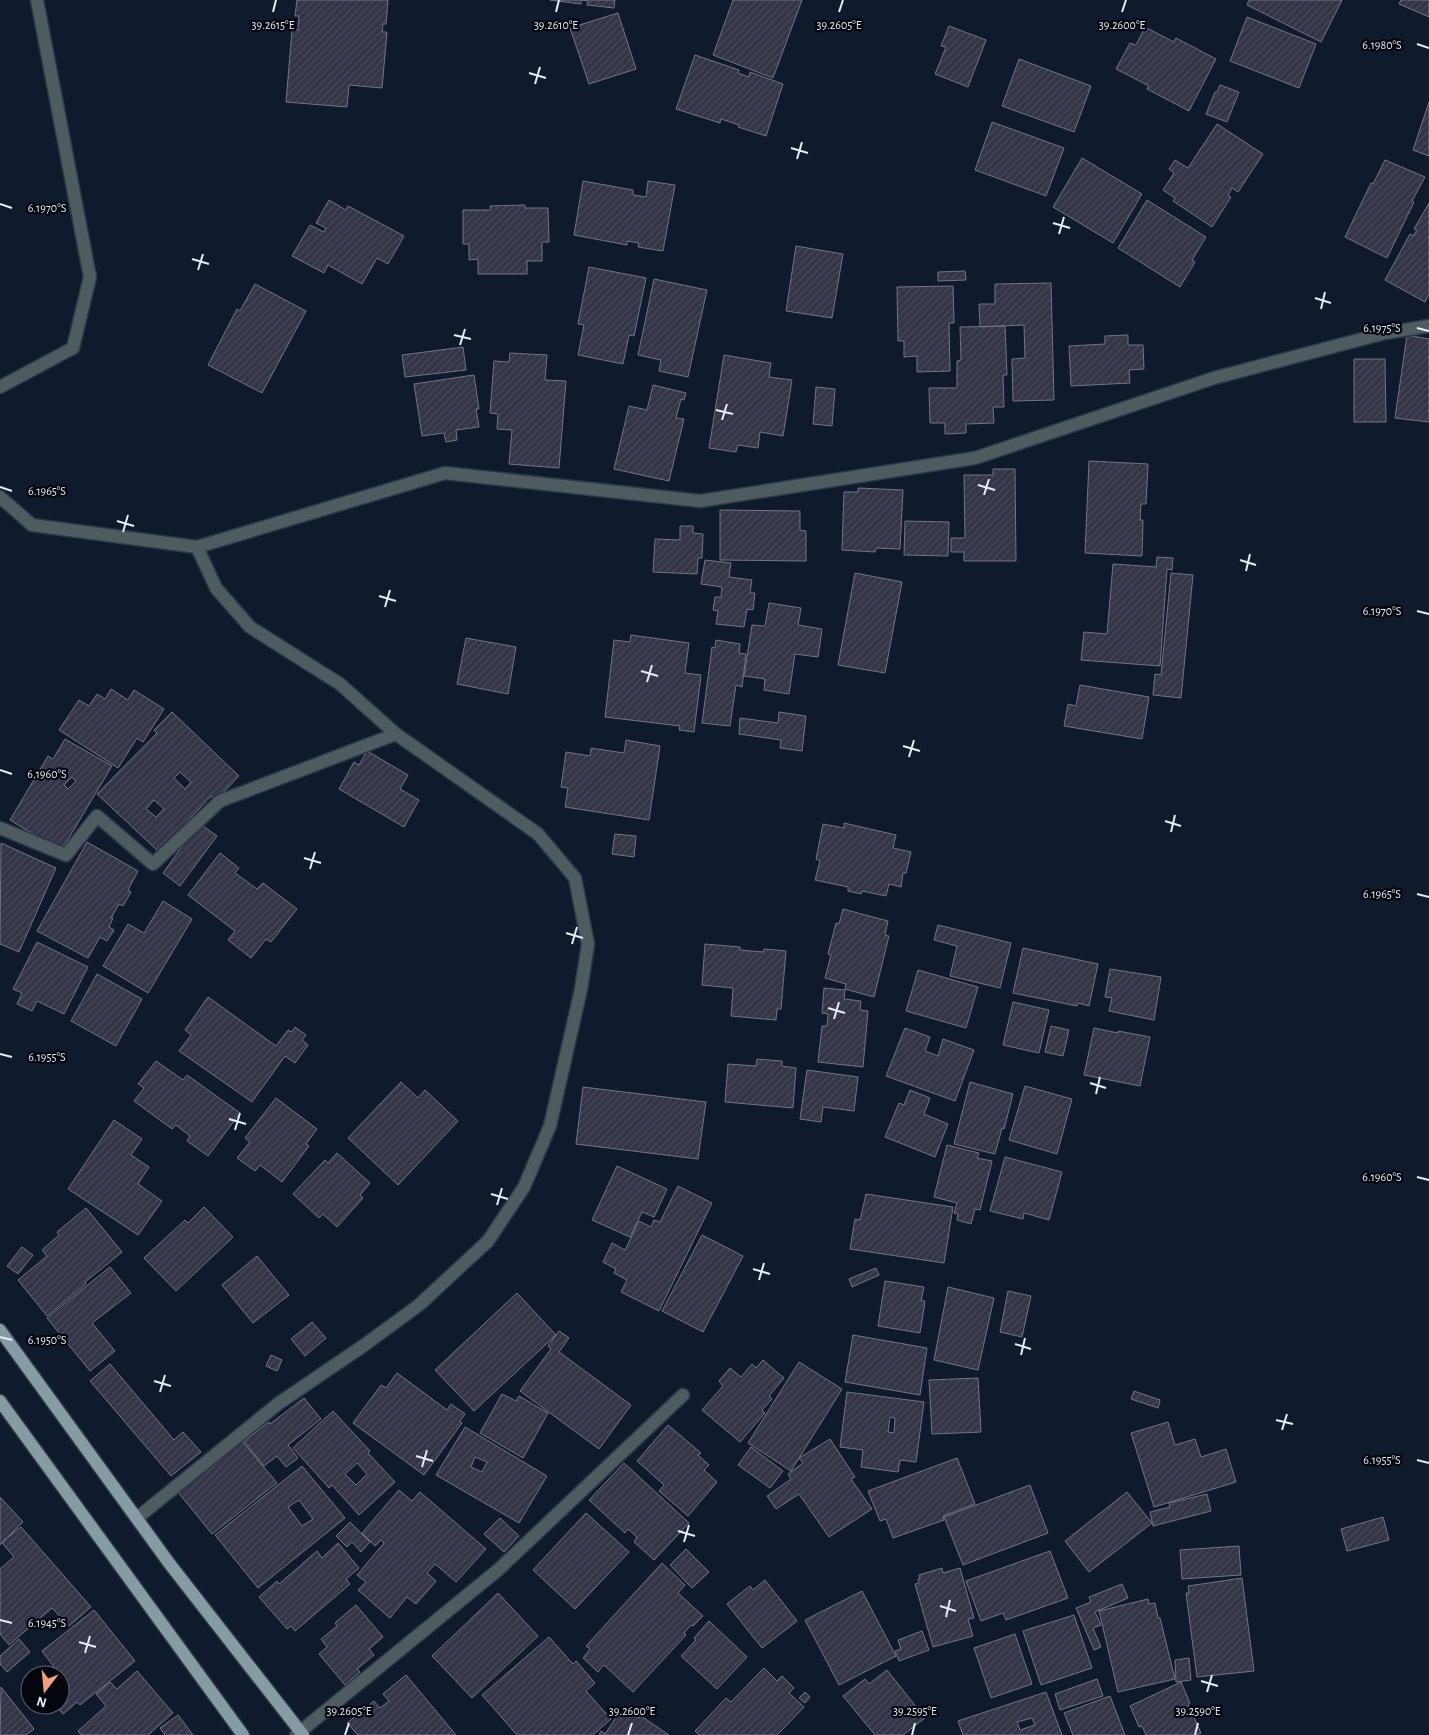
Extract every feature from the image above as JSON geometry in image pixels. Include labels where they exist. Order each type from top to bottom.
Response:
[{"type":"main road","points":[[0,1330],[170,1563],[299,1734]]},
{"type":"main road","points":[[1,1404],[243,1735]]},
{"type":"street","points":[[0,387],[73,348],[90,277],[37,0]]},
{"type":"street","points":[[0,497],[32,525],[197,547],[444,473],[700,501],[975,458],[1214,378],[1385,333],[1429,326]]},
{"type":"street","points":[[137,1518],[279,1403],[363,1346],[419,1304],[488,1241],[524,1187],[550,1126],[581,989],[588,944],[575,878],[538,834],[396,734],[340,684],[250,626],[216,588],[197,547]]},
{"type":"street","points":[[0,828],[66,855],[97,816],[153,864],[220,801],[396,734]]},
{"type":"street","points":[[299,1734],[498,1570],[683,1395]]},
{"type":"building","points":[[297,0],[388,0],[386,24],[383,24],[382,32],[387,32],[382,88],[349,85],[347,107],[286,102],[292,30],[298,30],[299,16],[295,16]]},
{"type":"building","points":[[550,0],[581,0],[581,4]]},
{"type":"building","points":[[581,0],[615,0],[614,8],[587,5],[588,1]]},
{"type":"building","points":[[733,0],[802,0],[773,78],[713,55]]},
{"type":"building","points":[[1249,0],[1342,0],[1321,42],[1247,5]]},
{"type":"building","points":[[1401,0],[1429,0],[1429,17],[1399,4]]},
{"type":"building","points":[[618,13],[636,69],[589,84],[570,28]]},
{"type":"building","points":[[1247,17],[1316,44],[1299,88],[1230,61]]},
{"type":"building","points":[[949,26],[986,40],[968,87],[935,74],[946,47],[941,46]]},
{"type":"building","points":[[1145,27],[1174,42],[1176,38],[1216,59],[1189,111],[1147,89],[1149,86],[1116,69],[1130,43],[1136,45]]},
{"type":"building","points":[[695,55],[739,70],[738,73],[749,77],[750,72],[783,84],[766,136],[721,119],[720,123],[676,109]]},
{"type":"building","points":[[1019,59],[1091,86],[1074,132],[1002,106]]},
{"type":"building","points":[[1220,85],[1239,92],[1227,122],[1206,114]]},
{"type":"building","points":[[1429,102],[1429,156],[1413,150]]},
{"type":"building","points":[[992,122],[1064,148],[1046,196],[975,170]]},
{"type":"building","points":[[1217,124],[1263,154],[1238,192],[1232,188],[1228,195],[1231,197],[1212,227],[1173,201],[1175,198],[1163,190],[1174,173],[1169,169],[1175,160],[1188,168]]},
{"type":"building","points":[[1082,158],[1142,194],[1113,243],[1053,207]]},
{"type":"building","points":[[1385,160],[1425,177],[1412,201],[1414,202],[1387,258],[1345,237],[1371,183],[1373,184]]},
{"type":"building","points":[[583,181],[633,190],[633,195],[646,197],[648,181],[675,185],[663,251],[638,247],[639,243],[627,241],[627,245],[574,235]]},
{"type":"building","points":[[329,200],[346,210],[348,206],[404,236],[388,264],[377,258],[362,284],[328,265],[324,273],[292,256],[310,225],[324,232],[326,228],[316,223]]},
{"type":"building","points":[[1147,200],[1206,237],[1192,260],[1195,262],[1180,287],[1118,248]]},
{"type":"building","points":[[1429,203],[1429,294],[1425,302],[1385,280],[1410,234],[1413,236],[1417,230],[1414,229]]},
{"type":"building","points":[[525,205],[525,208],[548,208],[549,242],[542,242],[542,261],[527,261],[527,274],[478,274],[478,259],[469,260],[469,244],[463,244],[463,210],[491,210],[490,206]]},
{"type":"building","points":[[796,246],[843,254],[832,318],[786,311]]},
{"type":"building","points":[[589,267],[646,278],[634,336],[629,335],[623,364],[578,355],[584,325],[578,324]]},
{"type":"building","points":[[965,271],[966,280],[938,281],[938,272]]},
{"type":"building","points":[[654,279],[707,290],[688,377],[659,371],[661,360],[638,355]]},
{"type":"building","points":[[1051,283],[1054,400],[1013,401],[1012,359],[1025,358],[1024,325],[980,327],[979,304],[995,304],[995,284]]},
{"type":"building","points":[[255,284],[306,311],[262,393],[208,365],[237,309],[240,311]]},
{"type":"building","points":[[953,286],[954,323],[949,323],[950,371],[917,372],[917,356],[904,357],[904,341],[898,341],[897,287]]},
{"type":"building","points":[[1005,326],[1007,375],[1003,375],[1004,407],[993,407],[994,423],[966,424],[966,433],[945,434],[945,423],[930,423],[929,388],[957,388],[957,361],[961,360],[960,327]]},
{"type":"building","points":[[1128,335],[1128,345],[1143,345],[1144,369],[1129,370],[1130,383],[1071,386],[1069,346],[1105,344],[1105,336]]},
{"type":"building","points":[[1407,335],[1429,339],[1429,422],[1395,418]]},
{"type":"building","points":[[463,347],[466,370],[405,377],[402,355]]},
{"type":"building","points":[[510,353],[547,355],[545,380],[566,381],[559,468],[509,464],[512,430],[497,429],[498,414],[490,413],[494,361],[509,362]]},
{"type":"building","points":[[724,355],[771,363],[769,377],[792,380],[783,436],[760,432],[758,448],[738,445],[736,452],[709,448]]},
{"type":"building","points":[[1354,359],[1385,359],[1386,422],[1354,422]]},
{"type":"building","points":[[474,375],[479,409],[476,409],[479,427],[456,430],[457,440],[446,442],[444,433],[422,436],[414,384]]},
{"type":"building","points":[[653,385],[686,393],[684,400],[681,399],[676,418],[684,419],[669,481],[614,469],[629,406],[647,410]]},
{"type":"building","points":[[816,387],[835,389],[832,426],[813,424]]},
{"type":"building","points":[[1089,461],[1148,464],[1146,504],[1141,504],[1140,520],[1143,520],[1142,556],[1085,553]]},
{"type":"building","points":[[993,469],[1015,469],[1016,561],[964,561],[964,552],[951,552],[951,538],[965,538],[964,475],[993,475]]},
{"type":"building","points":[[858,488],[903,490],[900,549],[876,548],[875,552],[842,550],[844,492],[858,492]]},
{"type":"building","points":[[720,510],[800,511],[800,530],[806,531],[806,561],[720,560]]},
{"type":"building","points":[[905,521],[949,522],[948,556],[904,555]]},
{"type":"building","points":[[680,526],[693,526],[693,533],[703,534],[702,558],[698,558],[697,574],[653,572],[655,539],[680,540]]},
{"type":"building","points":[[1157,557],[1173,558],[1172,570],[1167,569],[1160,666],[1081,660],[1084,632],[1107,634],[1113,564],[1156,567]]},
{"type":"building","points":[[705,560],[731,563],[729,577],[752,580],[750,593],[755,593],[753,610],[747,609],[744,627],[716,624],[718,611],[713,610],[715,597],[721,597],[722,587],[701,584]]},
{"type":"building","points":[[855,573],[902,582],[885,673],[838,665]]},
{"type":"building","points":[[1171,573],[1193,575],[1181,698],[1153,695],[1155,674],[1161,675]]},
{"type":"building","points":[[769,603],[801,608],[798,625],[822,629],[818,657],[795,654],[789,694],[764,690],[765,679],[744,676],[752,625],[765,626]]},
{"type":"building","points":[[631,635],[689,643],[685,673],[701,675],[694,732],[679,730],[680,726],[605,717],[614,640],[630,642]]},
{"type":"building","points":[[466,638],[516,647],[508,694],[457,684]]},
{"type":"building","points":[[716,640],[740,644],[739,653],[746,654],[742,687],[736,685],[730,726],[702,723],[712,647],[715,648]]},
{"type":"building","points":[[1080,685],[1149,697],[1142,739],[1064,726],[1068,704],[1076,706]]},
{"type":"building","points":[[111,689],[128,700],[134,690],[164,709],[143,742],[137,738],[118,768],[59,730],[79,700],[89,706],[97,694],[105,699]]},
{"type":"building","points":[[172,712],[239,776],[216,800],[211,796],[159,852],[97,794],[157,733],[154,730]],"holes":[[[180,772],[191,782],[185,789],[174,778]],[[154,800],[164,809],[156,817],[146,809]]]},
{"type":"building","points":[[779,712],[806,716],[802,751],[780,748],[781,740],[739,734],[740,718],[778,723]]},
{"type":"building","points":[[65,739],[112,766],[61,851],[10,820],[48,756],[53,759]],"holes":[[[72,777],[76,781],[68,789],[64,785]]]},
{"type":"building","points":[[626,740],[660,746],[649,820],[565,807],[568,788],[561,787],[566,752],[590,756],[591,748],[624,753]]},
{"type":"building","points":[[367,751],[408,775],[400,789],[419,800],[404,827],[339,789],[354,762],[359,765]]},
{"type":"building","points":[[199,823],[217,836],[180,886],[163,873]]},
{"type":"building","points":[[844,823],[896,835],[893,848],[911,852],[906,873],[903,873],[901,887],[889,884],[886,896],[862,891],[861,894],[848,891],[848,887],[815,880],[820,861],[816,859],[823,824],[844,828]]},
{"type":"building","points":[[615,834],[636,836],[634,857],[612,854]]},
{"type":"building","points":[[87,842],[138,871],[128,890],[131,892],[123,906],[119,904],[111,918],[113,918],[109,927],[114,930],[107,941],[100,937],[88,958],[37,931]]},
{"type":"building","points":[[1,843],[56,868],[19,952],[0,944]]},
{"type":"building","points":[[220,853],[239,868],[235,873],[257,889],[263,883],[297,909],[271,942],[266,939],[251,958],[228,940],[235,931],[188,895]]},
{"type":"building","points":[[163,901],[192,919],[148,993],[103,966],[128,924],[144,933]]},
{"type":"building","points":[[843,909],[888,921],[885,935],[889,936],[874,997],[845,989],[846,984],[825,978],[831,955],[828,954],[836,923],[839,924]]},
{"type":"building","points":[[938,925],[1011,943],[1000,988],[950,976],[957,946],[934,940]]},
{"type":"building","points":[[37,942],[88,967],[64,1014],[37,1001],[32,1011],[17,1004],[22,993],[13,989]]},
{"type":"building","points":[[705,944],[740,947],[740,950],[763,952],[764,949],[786,951],[781,1009],[777,1009],[776,1020],[731,1016],[733,988],[702,985]]},
{"type":"building","points":[[1023,948],[1098,964],[1089,1006],[1078,1003],[1077,1006],[1013,993]]},
{"type":"building","points":[[1110,969],[1161,977],[1154,1020],[1109,1011],[1112,998],[1105,997]]},
{"type":"building","points":[[918,970],[978,987],[966,1028],[906,1011]]},
{"type":"building","points":[[97,974],[142,999],[116,1046],[71,1021]]},
{"type":"building","points":[[824,988],[845,990],[844,999],[861,1001],[860,1010],[868,1011],[863,1067],[818,1062],[822,1026],[827,1026],[828,1014],[822,1013]]},
{"type":"building","points":[[208,997],[276,1046],[288,1030],[292,1032],[295,1027],[306,1035],[302,1040],[308,1045],[295,1063],[285,1056],[252,1102],[179,1051],[191,1035],[185,1030]]},
{"type":"building","points":[[1013,1002],[1049,1010],[1039,1053],[1003,1045]]},
{"type":"building","points":[[1051,1026],[1069,1030],[1063,1056],[1045,1052]]},
{"type":"building","points":[[905,1028],[930,1037],[925,1051],[938,1056],[943,1039],[974,1050],[955,1101],[886,1076]]},
{"type":"building","points":[[1094,1028],[1150,1037],[1140,1086],[1084,1075]]},
{"type":"building","points":[[757,1059],[782,1061],[782,1066],[796,1068],[793,1108],[725,1102],[728,1064],[756,1066]]},
{"type":"building","points":[[156,1061],[183,1080],[187,1075],[240,1113],[208,1156],[187,1141],[190,1136],[176,1125],[172,1129],[134,1101],[144,1088],[138,1084]]},
{"type":"building","points":[[807,1070],[858,1077],[854,1111],[823,1107],[821,1122],[800,1119]]},
{"type":"building","points":[[401,1082],[418,1098],[425,1090],[458,1121],[398,1185],[348,1138]]},
{"type":"building","points":[[970,1082],[1013,1094],[995,1154],[954,1144]]},
{"type":"building","points":[[1025,1086],[1072,1099],[1057,1154],[1009,1140]]},
{"type":"building","points":[[583,1087],[706,1102],[698,1159],[576,1144]]},
{"type":"building","points":[[910,1090],[930,1098],[924,1114],[948,1124],[935,1157],[885,1137],[899,1103],[904,1105]]},
{"type":"building","points":[[276,1098],[317,1129],[306,1144],[309,1146],[282,1182],[260,1165],[255,1171],[237,1158],[250,1142],[245,1138]]},
{"type":"building","points":[[114,1120],[142,1139],[131,1155],[149,1167],[138,1184],[162,1201],[138,1235],[68,1189]]},
{"type":"building","points":[[947,1145],[979,1153],[977,1158],[992,1161],[980,1210],[975,1209],[971,1224],[957,1220],[958,1214],[954,1213],[957,1203],[934,1197]]},
{"type":"building","points":[[337,1153],[370,1183],[360,1195],[363,1198],[337,1227],[323,1214],[319,1218],[293,1194],[325,1160],[328,1163]]},
{"type":"building","points":[[1005,1157],[1062,1172],[1049,1220],[1024,1213],[1023,1219],[990,1211]]},
{"type":"building","points":[[617,1166],[667,1189],[654,1217],[642,1212],[630,1237],[592,1220]]},
{"type":"building","points":[[678,1186],[712,1203],[659,1311],[621,1292],[627,1280],[614,1273],[616,1269],[603,1262],[612,1243],[625,1250],[639,1221],[651,1227],[654,1220],[660,1222]]},
{"type":"building","points":[[866,1194],[953,1207],[944,1263],[850,1249],[855,1219],[860,1220]]},
{"type":"building","points":[[204,1207],[233,1237],[176,1291],[144,1258],[185,1220],[188,1223]]},
{"type":"building","points":[[86,1208],[122,1252],[47,1316],[18,1280],[47,1256],[42,1250],[59,1235],[57,1232]]},
{"type":"building","points":[[702,1235],[743,1256],[703,1332],[662,1311]]},
{"type":"building","points":[[22,1247],[33,1255],[18,1274],[7,1266]]},
{"type":"building","points":[[257,1256],[289,1295],[253,1323],[222,1285]]},
{"type":"building","points":[[110,1267],[131,1293],[92,1323],[115,1351],[90,1371],[47,1318]]},
{"type":"building","points":[[876,1268],[879,1275],[852,1287],[849,1279]]},
{"type":"building","points":[[885,1281],[924,1287],[921,1301],[925,1301],[920,1333],[878,1326]]},
{"type":"building","points":[[948,1287],[994,1298],[978,1370],[934,1360]]},
{"type":"building","points":[[1008,1291],[1031,1296],[1022,1337],[1000,1332]]},
{"type":"building","points":[[517,1293],[556,1335],[474,1411],[435,1370]]},
{"type":"building","points":[[312,1322],[326,1338],[305,1356],[291,1339]]},
{"type":"building","points":[[559,1331],[569,1338],[559,1352],[631,1405],[599,1449],[520,1391],[551,1349],[548,1346]]},
{"type":"building","points":[[853,1335],[927,1348],[920,1395],[845,1382]]},
{"type":"building","points":[[271,1355],[282,1360],[277,1371],[266,1366]]},
{"type":"building","points":[[763,1360],[784,1378],[769,1396],[772,1399],[762,1410],[765,1413],[740,1442],[702,1410],[723,1386],[719,1381],[730,1368],[741,1377],[752,1364],[756,1368]]},
{"type":"building","points":[[799,1362],[842,1389],[791,1471],[748,1443]]},
{"type":"building","points":[[110,1364],[174,1440],[183,1432],[201,1452],[171,1476],[90,1381]]},
{"type":"building","points":[[397,1373],[447,1410],[451,1404],[465,1414],[460,1421],[462,1423],[424,1475],[353,1423],[381,1385],[386,1388]]},
{"type":"building","points":[[978,1378],[981,1432],[932,1434],[929,1380]]},
{"type":"building","points":[[1134,1391],[1160,1400],[1158,1408],[1131,1399]]},
{"type":"building","points":[[847,1392],[924,1402],[916,1462],[900,1460],[898,1472],[861,1467],[863,1450],[840,1447]],"holes":[[[890,1417],[895,1418],[894,1433],[888,1432]]]},
{"type":"building","points":[[502,1394],[516,1401],[519,1396],[548,1413],[523,1458],[480,1433]]},
{"type":"building","points":[[304,1398],[321,1419],[288,1445],[298,1458],[286,1467],[277,1456],[264,1466],[244,1441]]},
{"type":"building","points":[[333,1411],[370,1451],[368,1453],[395,1482],[359,1515],[332,1485],[329,1488],[293,1448]],"holes":[[[357,1463],[367,1474],[356,1485],[345,1474]]]},
{"type":"building","points":[[1168,1422],[1175,1445],[1195,1439],[1201,1457],[1226,1449],[1236,1482],[1154,1507],[1131,1433]]},
{"type":"building","points":[[668,1425],[701,1453],[698,1455],[709,1465],[704,1470],[717,1482],[688,1516],[659,1491],[664,1485],[637,1461]]},
{"type":"building","points":[[465,1427],[547,1476],[519,1523],[436,1475]],"holes":[[[475,1457],[487,1462],[482,1472],[471,1467]]]},
{"type":"building","points":[[830,1439],[855,1477],[851,1479],[872,1509],[829,1537],[799,1494],[776,1509],[767,1496],[791,1479],[788,1474],[803,1463],[799,1458]]},
{"type":"building","points":[[242,1441],[277,1483],[212,1534],[178,1492]]},
{"type":"building","points":[[751,1447],[783,1471],[770,1488],[738,1465]]},
{"type":"building","points":[[957,1458],[975,1504],[943,1516],[944,1520],[893,1538],[886,1519],[880,1521],[868,1491]]},
{"type":"building","points":[[624,1463],[689,1523],[654,1560],[634,1542],[637,1537],[628,1529],[625,1533],[589,1500]]},
{"type":"building","points":[[302,1466],[345,1518],[258,1588],[215,1535]],"holes":[[[299,1500],[313,1519],[302,1526],[288,1507]]]},
{"type":"building","points":[[1030,1485],[1048,1533],[963,1565],[944,1517]]},
{"type":"building","points":[[399,1490],[412,1501],[420,1492],[486,1549],[456,1582],[435,1564],[427,1573],[436,1581],[416,1604],[407,1597],[390,1618],[358,1590],[366,1582],[357,1575],[384,1543],[381,1540],[375,1546],[362,1533]]},
{"type":"building","points":[[1127,1492],[1152,1523],[1089,1572],[1065,1541]]},
{"type":"building","points":[[1207,1494],[1211,1511],[1153,1526],[1150,1512],[1170,1507],[1169,1503]]},
{"type":"building","points":[[0,1497],[23,1522],[0,1545]]},
{"type":"building","points":[[586,1513],[629,1552],[575,1609],[533,1570]]},
{"type":"building","points":[[1383,1517],[1389,1540],[1347,1551],[1341,1529]]},
{"type":"building","points":[[500,1518],[519,1536],[504,1552],[484,1534]]},
{"type":"building","points":[[350,1522],[370,1542],[361,1552],[352,1542],[347,1547],[336,1536]]},
{"type":"building","points":[[21,1527],[91,1607],[69,1626],[52,1608],[9,1645],[0,1634],[0,1569],[14,1557],[3,1544],[3,1541]]},
{"type":"building","points":[[338,1543],[359,1568],[346,1579],[350,1584],[295,1631],[291,1626],[287,1629],[259,1597],[277,1581],[279,1584],[317,1551],[322,1558]]},
{"type":"building","points":[[1239,1546],[1241,1575],[1182,1579],[1180,1550]]},
{"type":"building","points":[[686,1549],[709,1572],[692,1588],[670,1565]]},
{"type":"building","points":[[1050,1551],[1068,1598],[1006,1620],[1003,1613],[981,1621],[966,1581]]},
{"type":"building","points":[[662,1563],[685,1585],[678,1593],[703,1616],[693,1626],[691,1625],[684,1633],[686,1635],[633,1692],[604,1665],[598,1672],[583,1658],[590,1649],[586,1646]]},
{"type":"building","points":[[942,1568],[943,1573],[960,1568],[974,1618],[968,1619],[973,1636],[933,1647],[915,1584],[919,1583],[919,1575]]},
{"type":"building","points":[[1242,1578],[1254,1671],[1197,1677],[1186,1593],[1189,1593],[1188,1586]]},
{"type":"building","points":[[765,1580],[797,1621],[762,1648],[727,1604],[750,1586],[753,1590]]},
{"type":"building","points":[[1122,1584],[1128,1598],[1095,1612],[1101,1625],[1093,1628],[1101,1647],[1094,1650],[1076,1608],[1091,1602],[1089,1597]]},
{"type":"building","points":[[862,1591],[896,1656],[839,1685],[805,1620]]},
{"type":"building","points":[[498,1593],[538,1636],[472,1698],[432,1656]]},
{"type":"building","points":[[1148,1599],[1149,1604],[1155,1603],[1175,1679],[1118,1692],[1099,1611]]},
{"type":"building","points":[[356,1605],[383,1637],[369,1649],[374,1655],[357,1669],[360,1672],[345,1685],[319,1654],[327,1647],[321,1639],[337,1626],[335,1623]]},
{"type":"building","points":[[94,1610],[135,1661],[80,1705],[77,1702],[70,1708],[70,1665],[52,1665],[42,1651]]},
{"type":"building","points":[[1074,1615],[1092,1668],[1041,1685],[1023,1631]]},
{"type":"building","points":[[709,1621],[747,1657],[717,1689],[681,1656],[696,1640],[694,1638]]},
{"type":"building","points":[[922,1631],[929,1650],[899,1661],[895,1651],[901,1649],[898,1640]]},
{"type":"building","points":[[1015,1634],[1032,1684],[991,1698],[974,1648]]},
{"type":"building","points":[[549,1637],[573,1664],[576,1661],[595,1683],[586,1691],[611,1719],[593,1735],[517,1735],[482,1695]]},
{"type":"building","points":[[19,1639],[30,1652],[7,1672],[0,1664],[0,1656]]},
{"type":"building","points":[[1189,1658],[1191,1680],[1176,1682],[1175,1660]]},
{"type":"building","points":[[764,1668],[777,1681],[782,1676],[794,1688],[789,1693],[804,1707],[777,1735],[699,1735],[695,1731],[726,1698],[731,1702]]},
{"type":"building","points":[[887,1670],[925,1718],[903,1735],[875,1735],[843,1696],[865,1679],[869,1684]]},
{"type":"building","points":[[137,1671],[173,1713],[148,1735],[81,1735],[78,1731],[106,1706],[96,1694],[110,1682],[117,1689]]},
{"type":"building","points":[[406,1675],[456,1735],[358,1735],[347,1723],[374,1701],[380,1708],[389,1701],[383,1694]]},
{"type":"building","points":[[1097,1679],[1103,1696],[1060,1710],[1055,1694]]},
{"type":"building","points":[[1181,1682],[1190,1703],[1188,1704],[1201,1733],[1197,1735],[1146,1735],[1142,1726],[1139,1727],[1130,1706]]},
{"type":"building","points":[[1,1687],[20,1711],[20,1715],[23,1715],[34,1729],[26,1735],[0,1735]]},
{"type":"building","points":[[805,1692],[810,1697],[805,1703],[799,1698]]},
{"type":"building","points":[[1046,1692],[1062,1735],[963,1735],[958,1721]],"holes":[[[1032,1718],[1035,1725],[1020,1730],[1017,1722]]]},
{"type":"building","points":[[1110,1696],[1125,1735],[1073,1735],[1064,1713]]},
{"type":"building","points":[[623,1707],[639,1718],[641,1716],[669,1735],[599,1735],[601,1731],[605,1734]]},
{"type":"building","points":[[178,1715],[193,1735],[165,1735],[160,1728]]}]
